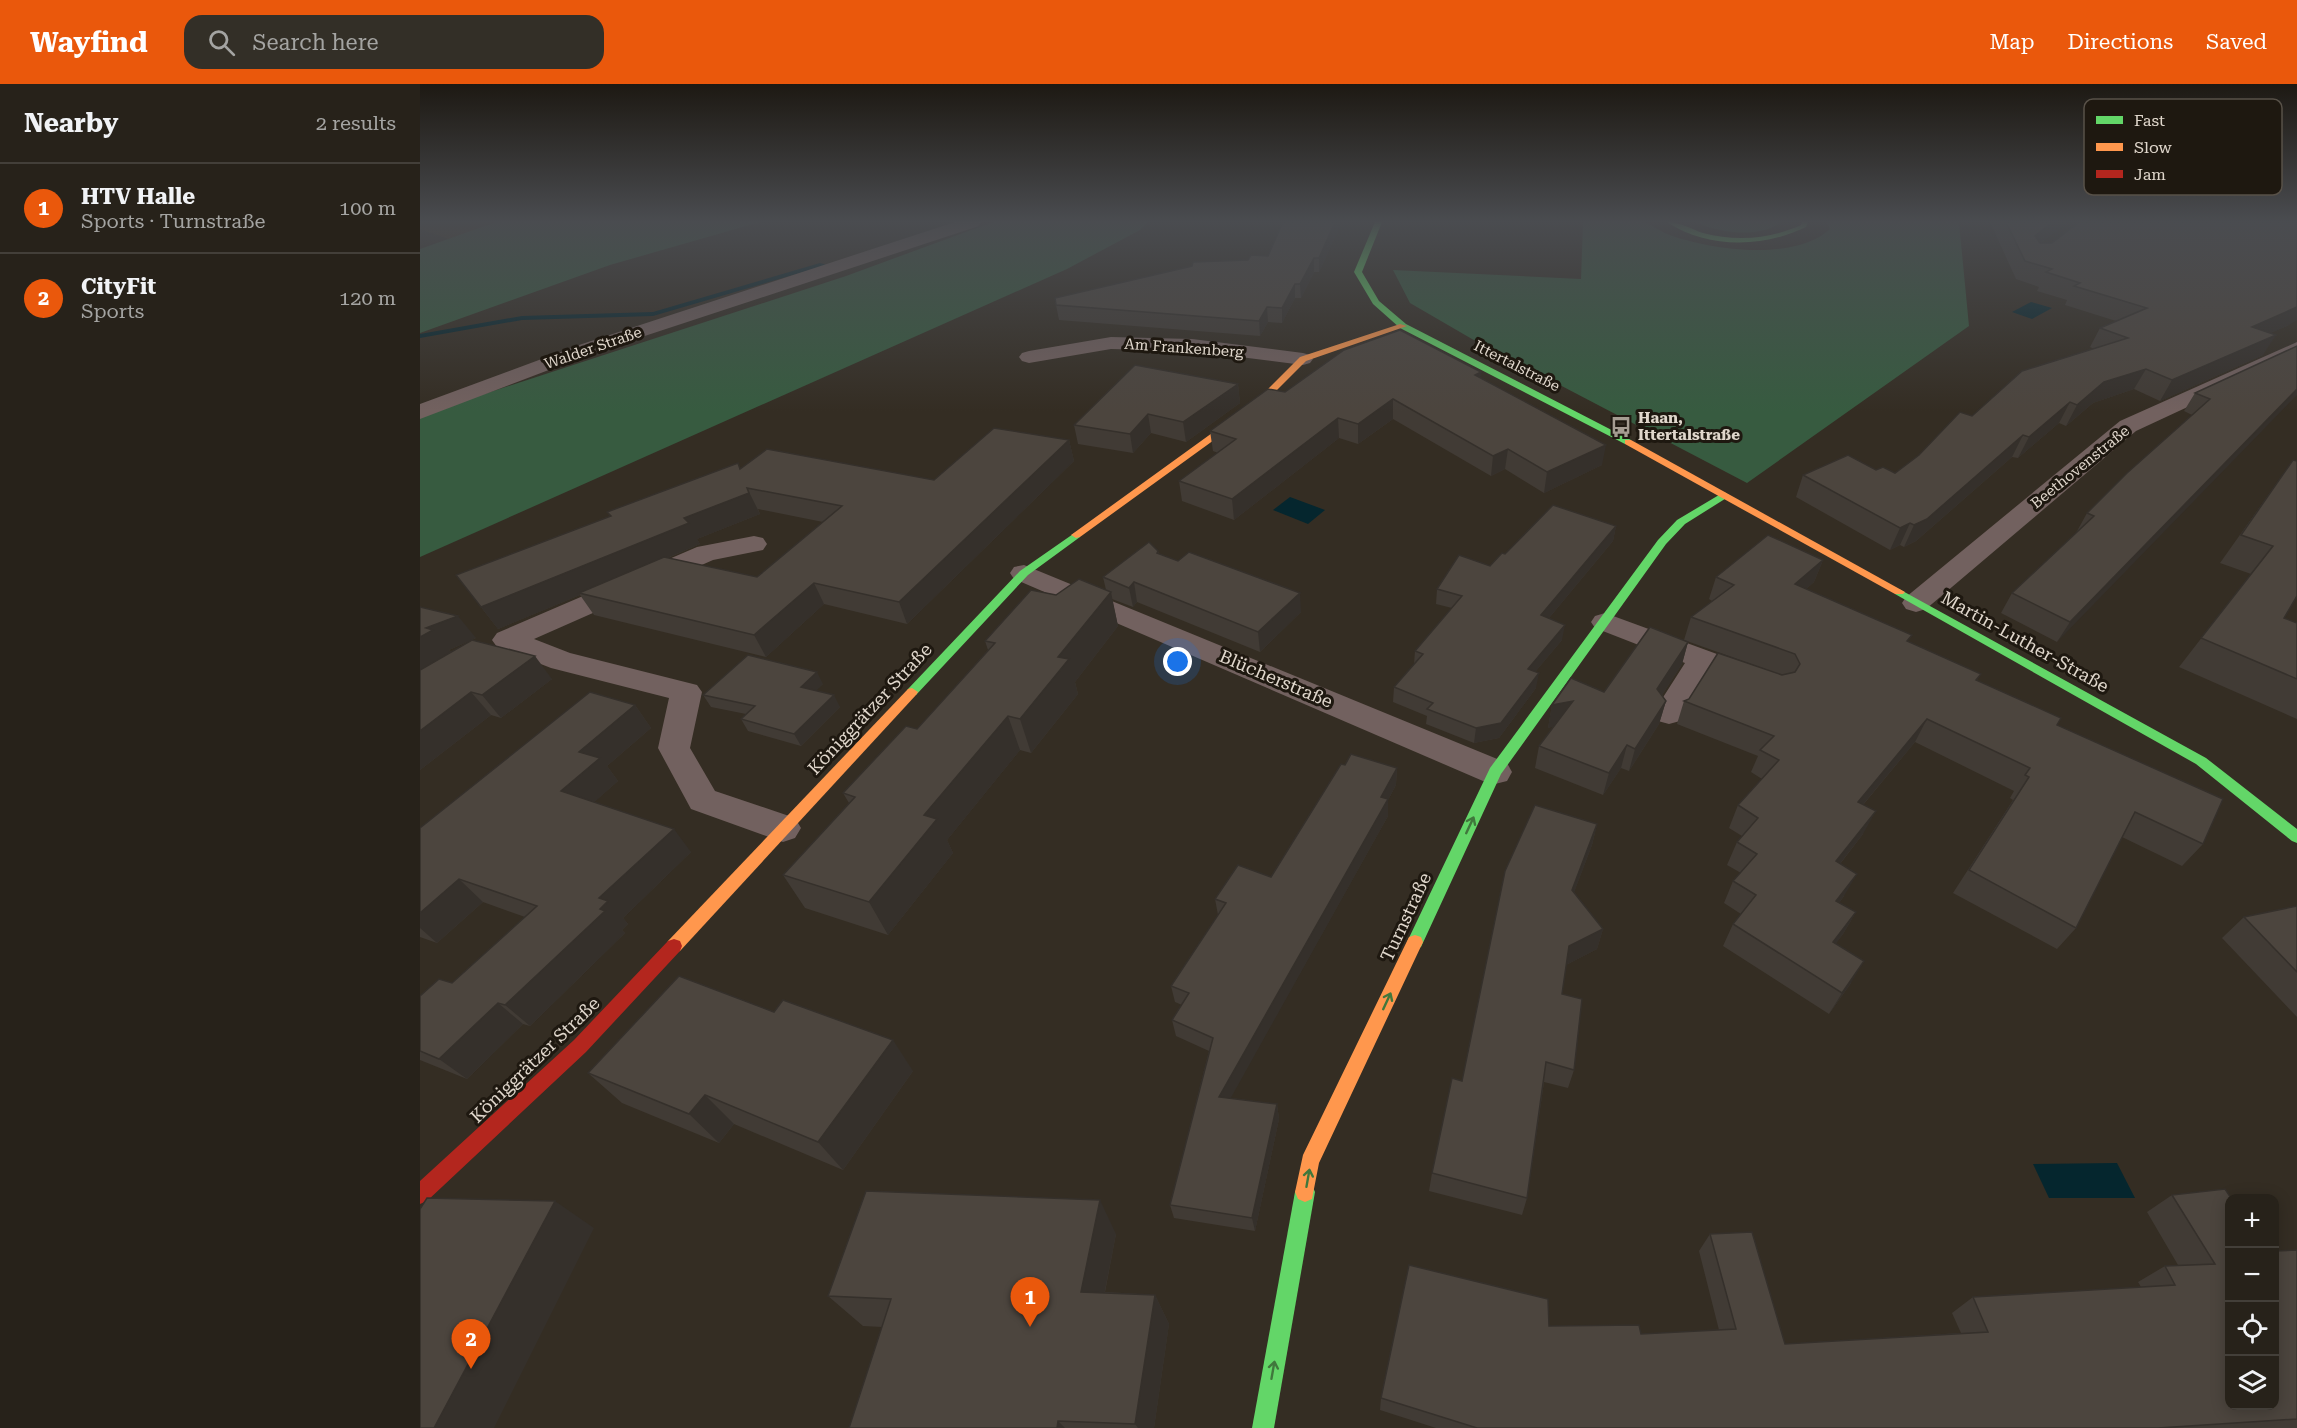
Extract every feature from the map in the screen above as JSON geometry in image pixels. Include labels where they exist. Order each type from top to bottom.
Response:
[{"type":"main road","name":"Ittertalstraße","points":[[1366,285],[1376,302],[1403,326],[1628,442],[1724,495]]},
{"type":"main road","name":"Königgrätzer Straße","points":[[420,1194],[580,1046],[1024,573],[1258,404],[1303,359],[1403,326]]},
{"type":"main road","name":"Martin-Luther-Straße","points":[[1724,495],[2201,761],[2297,837]]},
{"type":"main road","name":"Turnstraße","points":[[1263,1428],[1310,1162],[1495,772],[1662,542],[1681,522],[1724,495]]},
{"type":"street","name":"Walder Straße","points":[[420,412],[589,348],[782,285]]},
{"type":"street","name":"Am Frankenberg","points":[[1029,357],[1111,343],[1192,345],[1303,359]]},
{"type":"street","name":"Beethovenstraße","points":[[1916,603],[2128,426],[2297,348]]},
{"type":"street","points":[[478,655],[507,640],[706,553],[754,544]]},
{"type":"street","name":"Blücherstraße","points":[[1024,573],[1495,772]]},
{"type":"street","points":[[1605,622],[1774,686]]},
{"type":"street","points":[[507,640],[562,661],[686,692],[674,748],[703,800],[783,828]]},
{"type":"street","points":[[1669,713],[1703,659]]},
{"type":"green space","points":[[420,285],[555,285],[420,333]]},
{"type":"green space","points":[[819,285],[1032,285],[420,557],[420,418],[475,397]]},
{"type":"green space","points":[[1401,285],[1965,285],[1969,326],[1747,483],[1472,339],[1410,303]]},
{"type":"water","points":[[2031,302],[2052,308],[2032,319],[2012,312]]},
{"type":"water","points":[[1290,497],[1325,510],[1308,524],[1273,510]]},
{"type":"water","points":[[2117,1163],[2135,1198],[2049,1198],[2033,1164]]},
{"type":"building","points":[[1112,285],[1295,285],[1282,308],[1267,307],[1259,321],[1056,305],[1055,298]]},
{"type":"building","points":[[2297,285],[2297,307],[2252,327],[2276,335],[2172,380],[2146,369],[2104,382],[2077,405],[2070,402],[2029,437],[2023,435],[1927,519],[1914,525],[1910,523],[1900,528],[1803,475],[1848,455],[1876,470],[1883,467],[1895,473],[1919,455],[1960,412],[1972,416],[2022,371],[2128,338],[2100,328],[2147,308],[2074,286]]},
{"type":"building","points":[[1400,330],[1481,372],[1475,375],[1606,445],[1547,472],[1508,449],[1493,456],[1393,399],[1358,424],[1338,418],[1232,499],[1179,481],[1236,439],[1210,431],[1268,389],[1285,392],[1344,350]]},
{"type":"building","points":[[2297,346],[2297,389],[2070,622],[2012,593],[2094,516],[2087,513],[2127,473],[2210,399],[2195,393]]},
{"type":"building","points":[[1135,365],[1238,384],[1183,422],[1148,414],[1130,434],[1074,425]]},
{"type":"building","points":[[994,428],[1069,440],[899,602],[814,583],[754,635],[579,593],[664,557],[757,577],[842,506],[747,488],[749,493],[684,518],[689,523],[481,607],[456,575],[611,516],[607,512],[738,463],[740,469],[767,449],[934,480]]},
{"type":"building","points":[[2293,460],[2297,461],[2297,596],[2284,618],[2297,623],[2297,679],[2201,638],[2273,546],[2241,535]]},
{"type":"building","points":[[1553,505],[1616,526],[1541,615],[1565,625],[1528,669],[1539,673],[1501,723],[1476,728],[1427,709],[1433,703],[1394,687],[1423,654],[1415,651],[1462,596],[1437,589],[1459,555],[1490,566],[1502,553],[1505,554]]},
{"type":"building","points":[[1768,535],[1823,560],[1795,584],[1912,635],[1907,641],[1981,674],[1976,680],[2061,718],[2057,725],[2223,799],[2203,844],[2135,812],[2076,928],[1969,870],[2029,777],[2025,775],[2030,768],[1927,719],[1858,802],[1876,811],[1836,861],[1857,874],[1836,901],[1856,912],[1833,942],[1864,961],[1842,993],[1733,924],[1756,895],[1733,881],[1757,854],[1737,842],[1758,818],[1738,805],[1779,760],[1760,750],[1774,736],[1684,701],[1689,699],[1718,653],[1782,675],[1795,672],[1800,664],[1795,654],[1691,617],[1734,585],[1716,577]]},
{"type":"building","points":[[1149,542],[1158,551],[1157,553],[1178,561],[1189,552],[1300,593],[1258,632],[1134,582],[1129,588],[1103,577]]},
{"type":"building","points":[[1079,579],[1111,592],[1058,657],[1069,659],[1020,719],[1008,716],[924,815],[937,819],[869,902],[783,875],[855,797],[843,793],[906,726],[917,729],[995,643],[985,641],[1031,590],[1056,595]]},
{"type":"building","points":[[420,607],[458,616],[426,628],[433,630],[420,637]]},
{"type":"building","points":[[1650,627],[1688,642],[1657,689],[1666,701],[1635,749],[1627,745],[1609,773],[1539,746],[1573,701],[1552,705],[1571,678],[1604,692]]},
{"type":"building","points":[[472,640],[535,656],[482,695],[471,692],[420,731],[420,670]]},
{"type":"building","points":[[748,655],[817,672],[801,687],[834,695],[794,734],[741,719],[755,706],[703,695]]},
{"type":"building","points":[[590,692],[635,705],[579,752],[600,758],[561,791],[674,829],[599,898],[608,901],[600,909],[605,911],[505,1005],[498,1003],[439,1059],[420,1051],[420,996],[439,979],[452,983],[537,906],[459,879],[420,913],[420,828]]},
{"type":"building","points":[[1351,754],[1397,768],[1381,797],[1388,799],[1219,1097],[1277,1104],[1252,1218],[1170,1205],[1213,1038],[1172,1020],[1189,993],[1171,986],[1226,903],[1215,899],[1238,865],[1271,877],[1341,764],[1345,765]]},
{"type":"building","points":[[1535,805],[1597,824],[1572,890],[1603,929],[1569,946],[1562,994],[1582,999],[1574,1070],[1546,1062],[1527,1198],[1432,1173],[1452,1078],[1462,1081],[1505,871]]},
{"type":"building","points":[[2297,906],[2297,972],[2244,917]]},
{"type":"building","points":[[679,976],[774,1012],[783,1000],[893,1040],[818,1142],[705,1095],[689,1114],[588,1073]]},
{"type":"building","points":[[2225,1189],[2228,1194],[2225,1194],[2225,1410],[2279,1410],[2279,1251],[2297,1250],[2297,1419],[2158,1428],[1477,1428],[1381,1398],[1409,1265],[1548,1299],[1549,1326],[1639,1325],[1641,1334],[1736,1329],[1710,1234],[1752,1232],[1785,1344],[1988,1332],[1973,1297],[2175,1285],[2165,1266],[2215,1264],[2172,1195]]},
{"type":"building","points":[[866,1191],[1100,1200],[1081,1292],[1155,1295],[1135,1424],[1058,1421],[1057,1428],[849,1428],[891,1299],[828,1296]]},
{"type":"building","points":[[427,1198],[555,1201],[434,1428],[420,1428],[420,1209]]},
{"type":"waterway","points":[[420,336],[522,318],[653,314],[755,285]]},
{"type":"traffic: fast","points":[[1366,285],[1376,302],[1403,326],[1628,442]]},
{"type":"traffic: fast","points":[[1415,942],[1495,772],[1662,542],[1681,522],[1724,495]]},
{"type":"traffic: fast","points":[[912,692],[1024,573],[1076,535]]},
{"type":"traffic: fast","points":[[1899,592],[2201,761],[2297,837]]},
{"type":"traffic: fast","points":[[1263,1428],[1305,1192]]},
{"type":"traffic: slow","points":[[1076,535],[1258,404],[1303,359],[1403,326]]},
{"type":"traffic: slow","points":[[1628,442],[1899,592]]},
{"type":"traffic: slow","points":[[674,946],[912,692]]},
{"type":"traffic: slow","points":[[1305,1192],[1310,1162],[1415,942]]},
{"type":"traffic: jam","points":[[420,1194],[580,1046],[674,946]]},
{"type":"place","name":"Haan, Ittertalstraße","points":[[1621,427]]},
{"type":"place","name":"HTV Halle","points":[[1030,1327]]},
{"type":"place","name":"CityFit","points":[[471,1369]]}]
